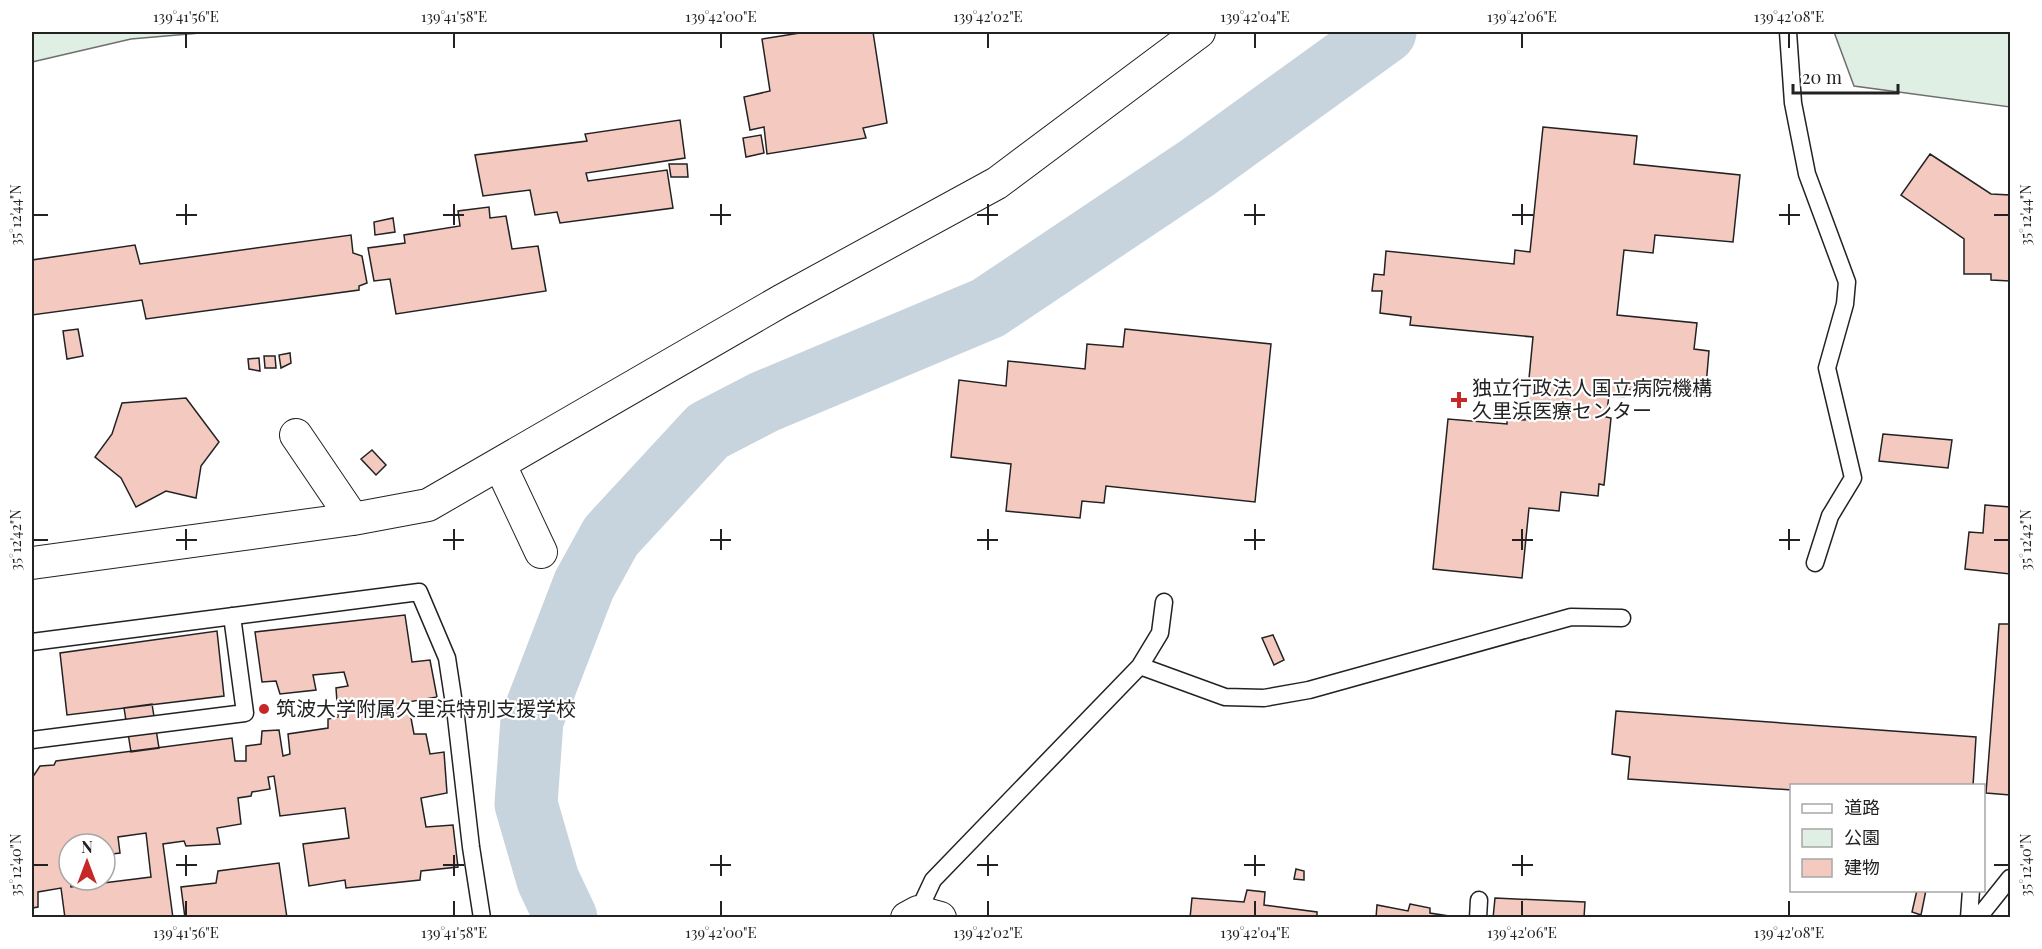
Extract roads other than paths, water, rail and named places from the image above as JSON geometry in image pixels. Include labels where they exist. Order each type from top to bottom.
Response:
[{"type":"street","points":[[32,563],[353,519],[428,505],[781,301],[997,183],[1199,32]]},
{"type":"street","points":[[296,435],[353,519]]},
{"type":"street","points":[[500,465],[541,552]]},
{"type":"lane","points":[[1788,32],[1793,103],[1807,174],[1847,282],[1845,304],[1827,368],[1852,478],[1830,516],[1815,563]]},
{"type":"lane","points":[[32,642],[419,592],[447,658],[482,918]]},
{"type":"lane","points":[[922,916],[933,880],[1140,666],[1160,633],[1164,603]]},
{"type":"lane","points":[[32,740],[245,713],[232,616]]},
{"type":"lane","points":[[1140,666],[1225,697],[1263,698],[1309,690],[1571,617],[1622,618]]},
{"type":"lane","points":[[1978,918],[2010,878]]},
{"type":"lane","points":[[1969,918],[1971,892]]},
{"type":"lane","points":[[1478,918],[1479,900]]},
{"type":"waterway","points":[[566,918],[548,880],[526,804],[532,720],[584,585],[611,536],[708,431],[764,402],[988,308],[1197,168],[1385,32]]},
{"type":"place","name":"独立行政法人国立病院機構 久里浜医療センター","points":[[1459,400]]},
{"type":"place","name":"筑波大学附属久里浜特別支援学校","points":[[264,709]]}]
